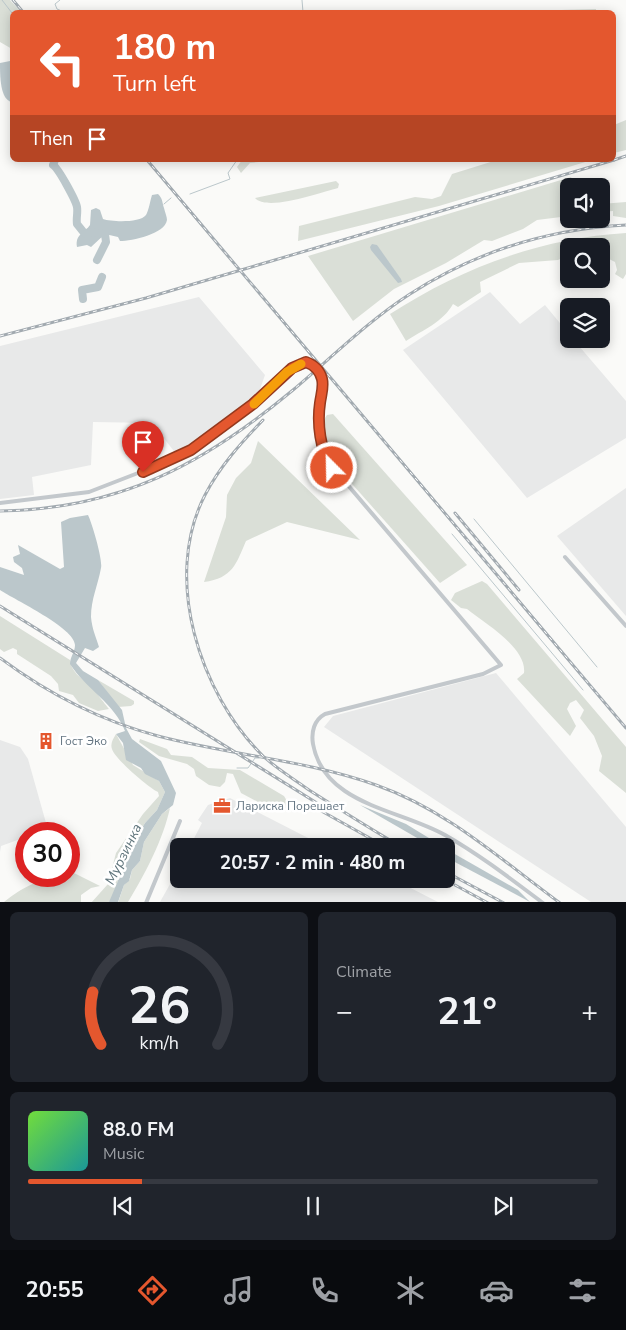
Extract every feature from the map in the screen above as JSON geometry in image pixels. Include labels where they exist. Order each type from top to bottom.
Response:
[{"type":"street","points":[[0,503],[89,492],[160,465],[191,450],[204,441],[258,400],[292,368],[306,362],[314,367],[322,382],[320,420],[324,451],[329,463],[501,665],[483,674],[325,714],[316,722],[313,732],[318,760],[336,785],[350,796],[401,815],[443,834],[470,850],[543,902]]},
{"type":"street","points":[[565,557],[626,626]]},
{"type":"street","points":[[146,902],[180,821]]},
{"type":"shaded area","points":[[0,0],[10,0],[19,10],[10,10],[10,48],[0,42]]},
{"type":"shaded area","points":[[596,9],[596,10],[560,10]]},
{"type":"shaded area","points":[[626,120],[626,150],[616,152],[616,124]]},
{"type":"shaded area","points":[[241,162],[260,162],[250,163],[241,173],[237,167]]},
{"type":"shaded area","points":[[491,162],[585,162],[439,206],[298,241],[299,226],[415,197],[432,199],[441,196],[452,174]]},
{"type":"shaded area","points":[[560,180],[560,217],[537,220],[523,229],[492,241],[484,240],[446,263],[394,289],[353,321],[308,256]]},
{"type":"shaded area","points":[[336,181],[339,184],[338,188],[295,200],[271,203],[261,202],[255,198]]},
{"type":"shaded area","points":[[626,202],[626,218],[613,216],[613,211],[610,211],[610,203]]},
{"type":"shaded area","points":[[626,233],[626,274],[623,279],[615,274],[617,270],[615,262],[610,260],[610,238],[582,238]]},
{"type":"shaded area","points":[[560,242],[560,259],[519,263],[480,282],[481,292],[458,307],[453,304],[438,321],[406,341],[390,314],[473,269]]},
{"type":"shaded area","points":[[490,292],[520,324],[545,305],[560,323],[560,348],[581,348],[626,401],[626,438],[527,498],[403,350]]},
{"type":"shaded area","points":[[199,297],[265,375],[259,392],[261,396],[191,448],[177,455],[152,423],[93,422],[91,465],[32,477],[34,495],[0,499],[0,346]]},
{"type":"shaded area","points":[[333,414],[467,565],[440,583],[329,458],[323,421],[327,415]]},
{"type":"shaded area","points":[[258,441],[360,540],[287,522],[246,541],[232,569],[221,577],[204,582],[226,517],[227,495],[236,478],[251,463]]},
{"type":"shaded area","points":[[626,488],[626,616],[557,536]]},
{"type":"shaded area","points":[[482,581],[487,584],[626,747],[626,793],[599,771],[602,756],[594,736],[580,718],[584,710],[576,700],[570,703],[567,709],[576,726],[570,736],[517,679],[524,673],[523,664],[512,646],[504,637],[467,609],[461,608],[451,600],[455,593]]},
{"type":"shaded area","points":[[0,616],[70,660],[74,671],[89,684],[109,709],[98,711],[79,703],[73,695],[59,691],[58,684],[51,676],[17,654],[17,650],[13,648],[4,652],[0,649]]},
{"type":"shaded area","points":[[496,673],[626,827],[626,902],[591,902],[324,727],[333,716]]},
{"type":"shaded area","points":[[98,680],[134,701],[134,704],[118,707]]},
{"type":"shaded area","points":[[116,734],[133,765],[159,781],[165,792],[157,810],[145,823],[132,845],[123,851],[121,855],[118,883],[111,900],[109,902],[92,902],[108,884],[116,853],[143,814],[159,796],[158,792],[132,772],[114,753],[111,745]]},
{"type":"shaded area","points":[[140,739],[167,749],[171,755],[192,757],[208,768],[240,770],[284,796],[287,801],[286,808],[277,812],[241,793],[233,774],[227,773],[225,782],[220,787],[209,785],[196,776],[194,769],[187,764],[159,756],[139,742]]},
{"type":"shaded area","points":[[0,740],[20,747],[28,759],[46,822],[15,822],[15,841],[1,846],[0,852]]},
{"type":"shaded area","points":[[230,798],[308,838],[194,838],[202,823],[198,820],[208,805]]},
{"type":"shaded area","points":[[170,808],[153,856],[128,902],[118,902],[124,885],[130,879],[132,870],[140,861],[144,842],[162,814]]},
{"type":"shaded area","points":[[80,876],[100,886],[91,888],[81,895],[81,902],[4,902],[27,887],[80,887]]},
{"type":"shaded area","points":[[170,884],[170,888],[411,888],[438,902],[160,902]]},
{"type":"water","points":[[10,61],[10,101],[3,92],[0,63]]},
{"type":"water","points":[[158,194],[161,197],[167,220],[165,225],[154,233],[125,241],[120,241],[118,237],[105,234],[91,247],[87,245],[77,247],[77,239],[90,225],[91,210],[96,208],[100,210],[103,219],[107,220],[126,221],[143,218],[149,208],[152,195]]},
{"type":"water","points":[[372,244],[377,245],[402,282],[398,283],[371,250]]},
{"type":"water","points":[[88,515],[97,542],[101,564],[91,617],[99,647],[93,651],[85,648],[76,663],[83,671],[98,680],[122,710],[126,728],[132,739],[161,761],[176,793],[173,805],[162,814],[144,842],[140,861],[132,870],[129,881],[124,885],[118,902],[109,902],[118,881],[119,853],[132,845],[145,823],[157,810],[165,792],[159,781],[145,774],[141,768],[126,760],[123,743],[116,734],[125,731],[120,721],[70,664],[75,648],[72,638],[43,615],[0,590],[0,567],[24,575],[22,568],[14,562],[13,557],[20,554],[18,545],[60,569],[64,567],[61,522],[70,518]]},
{"type":"water","points":[[360,805],[406,824],[429,838],[417,838]]},
{"type":"water","points":[[455,854],[518,890],[530,902],[455,862]]},
{"type":"waterway","points":[[2,0],[10,10]]},
{"type":"waterway","name":"Мурзинка","points":[[59,10],[55,4],[60,0]]},
{"type":"waterway","points":[[302,0],[303,10]]},
{"type":"waterway","name":"Мурзинка","points":[[54,162],[53,165],[63,178],[76,204],[77,224],[85,234],[89,232],[105,234],[106,242],[97,260]]},
{"type":"waterway","points":[[190,194],[230,179],[228,173],[236,162]]},
{"type":"waterway","points":[[164,204],[171,198]]},
{"type":"waterway","name":"Мурзинка","points":[[83,299],[82,290],[98,287],[102,277]]},
{"type":"waterway","points":[[474,519],[597,667]]},
{"type":"waterway","points":[[452,534],[583,690]]},
{"type":"waterway","points":[[237,768],[248,768],[255,758],[259,758]]},
{"type":"railway","points":[[13,0],[21,10]]},
{"type":"railway","points":[[616,159],[626,156]]},
{"type":"railway","points":[[149,162],[626,728]]},
{"type":"railway","points":[[0,336],[146,298],[607,162]]},
{"type":"railway","points":[[0,511],[43,508],[83,502],[121,492],[157,478],[192,461],[259,417],[379,316],[435,279],[460,266],[513,245],[568,232],[626,225]]},
{"type":"railway","points":[[263,420],[217,474],[205,495],[193,528],[187,562],[188,598],[194,633],[206,668],[221,701],[241,730],[263,756],[309,790],[387,838]]},
{"type":"railway","points":[[455,513],[519,590]]},
{"type":"railway","points":[[0,606],[325,808]]},
{"type":"railway","points":[[0,658],[36,683],[75,704],[137,730],[185,743],[323,769],[402,795],[450,822],[472,837],[559,902]]},
{"type":"railway","points":[[316,808],[370,838]]},
{"type":"railway","points":[[455,877],[502,902]]},
{"type":"railway","points":[[455,885],[486,902]]},
{"type":"slow traffic","points":[[254,404],[287,372],[301,364]]},
{"type":"place","name":"Гост Эко","points":[[46,741]]},
{"type":"place","name":"Лариска Порешает","points":[[222,806]]},
{"type":"route","points":[[143,472],[191,450],[253,404],[292,368],[306,362],[314,367],[322,378],[320,403],[321,433],[326,456],[332,468]]}]
